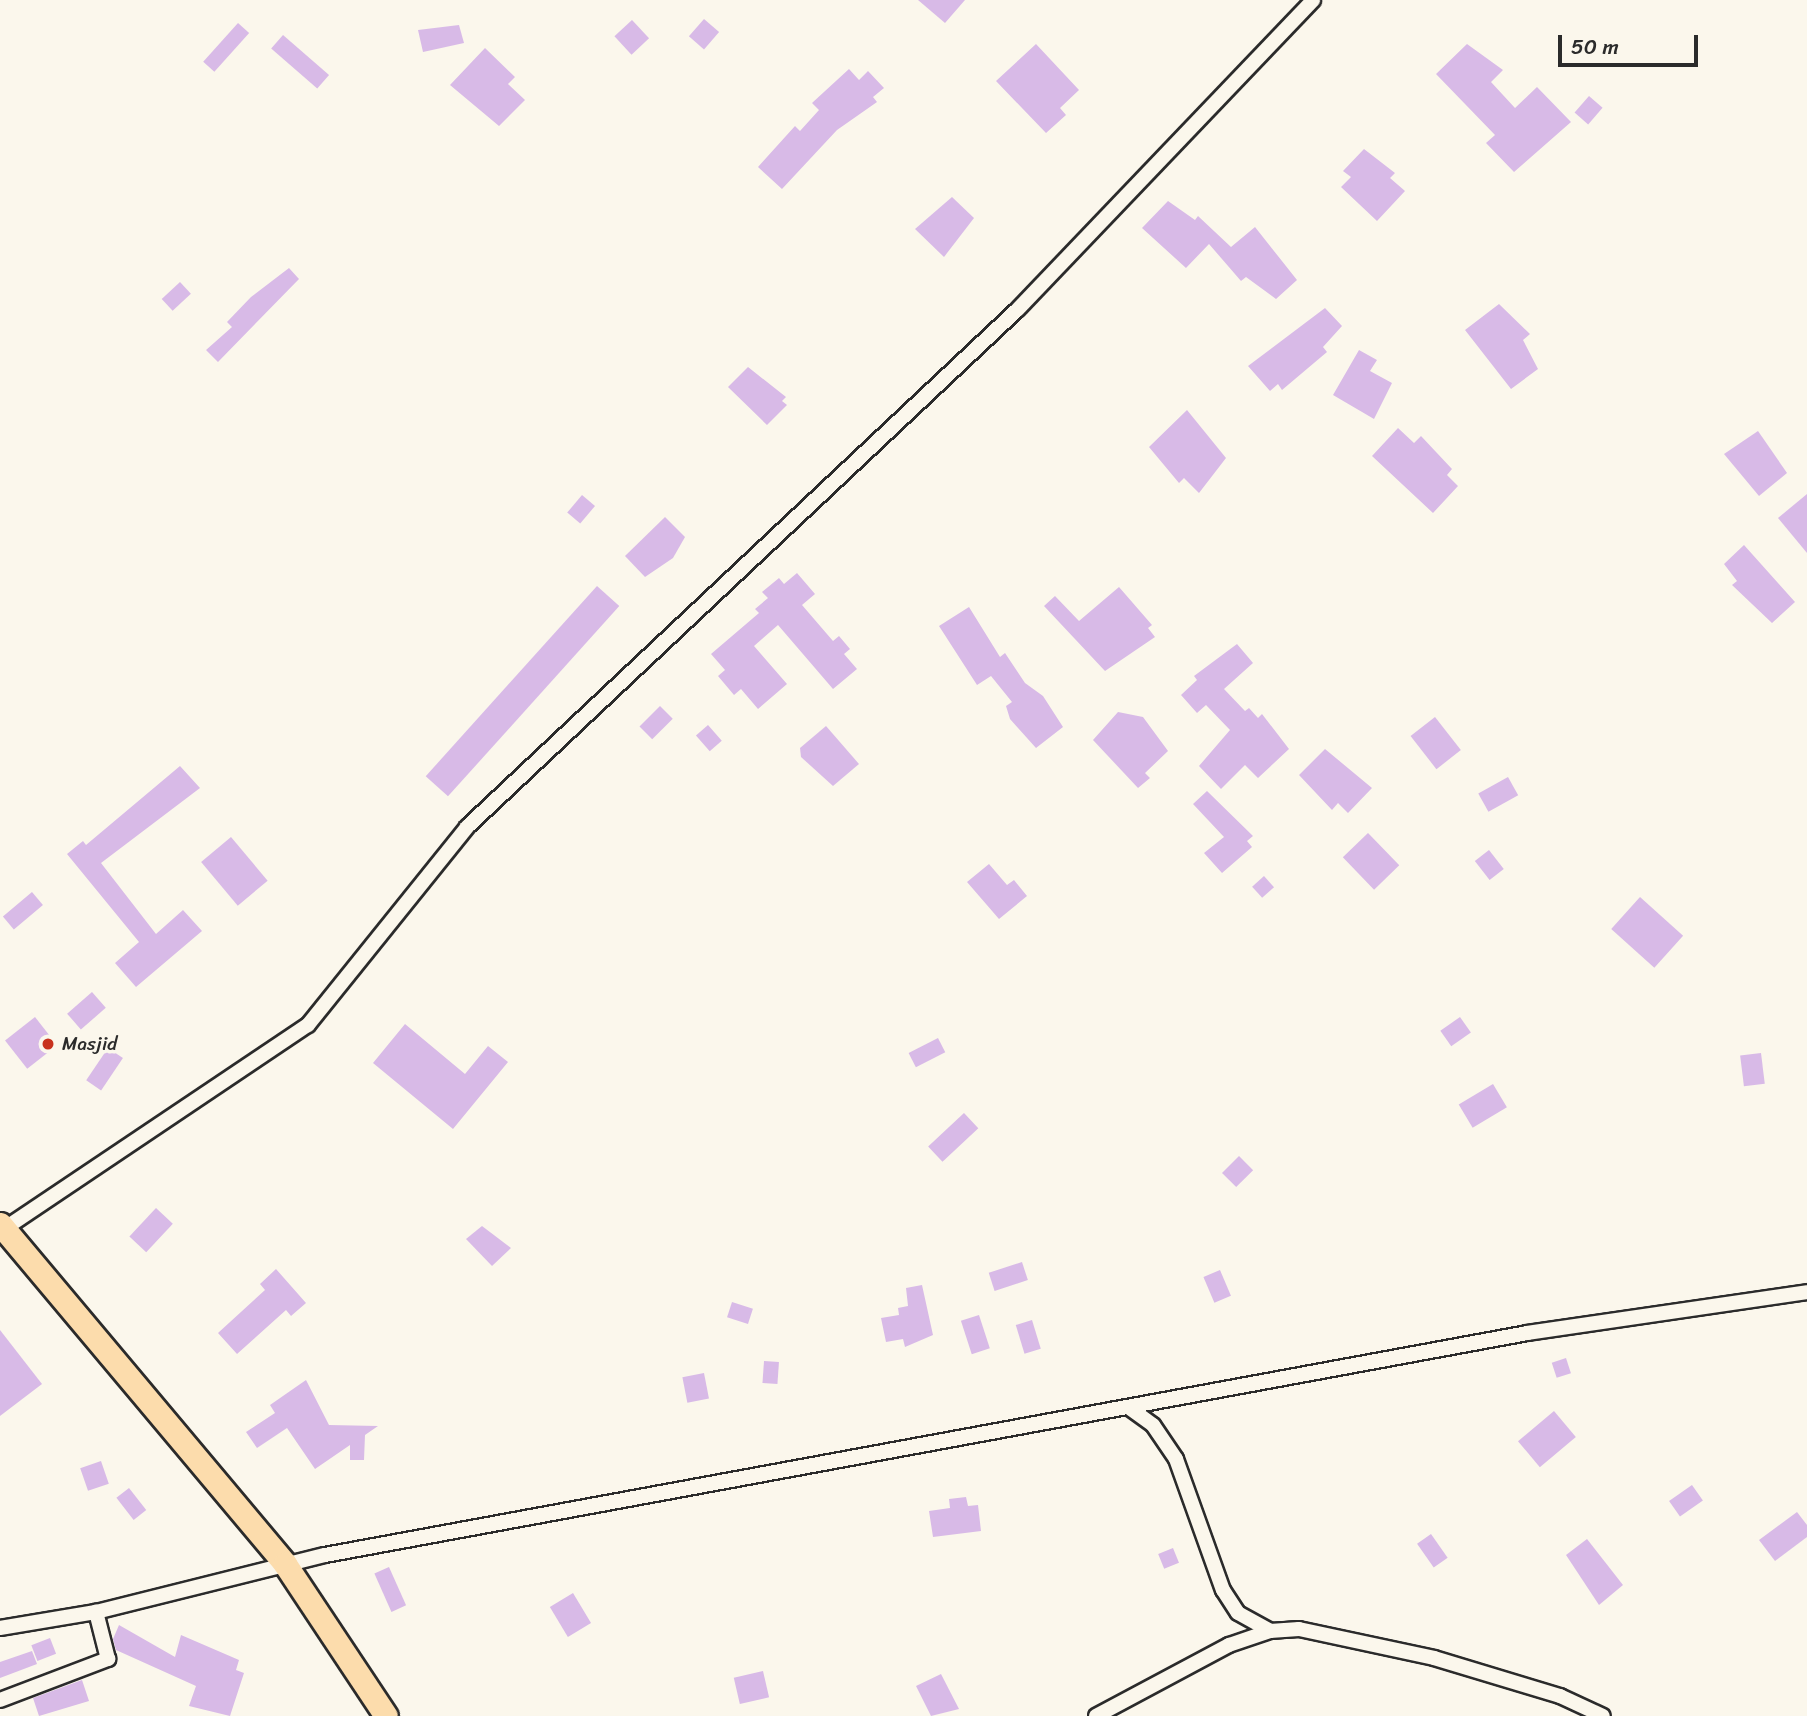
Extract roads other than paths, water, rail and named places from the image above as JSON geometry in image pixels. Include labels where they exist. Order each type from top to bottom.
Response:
[{"type":"main road","points":[[2,1226],[285,1564],[386,1716]]},
{"type":"street","points":[[2,1226],[308,1025],[467,827],[1018,309],[1313,0]]},
{"type":"street","points":[[0,1628],[96,1612],[285,1564],[1131,1409],[1527,1333],[1807,1292]]},
{"type":"street","points":[[1131,1409],[1153,1425],[1176,1459],[1223,1590],[1238,1613],[1270,1631]]},
{"type":"street","points":[[0,1700],[108,1659],[96,1612]]},
{"type":"street","points":[[1096,1716],[1229,1645],[1270,1631],[1299,1629],[1434,1658],[1560,1696],[1603,1716]]},
{"type":"place","name":"Masjid","points":[[48,1044]]}]
